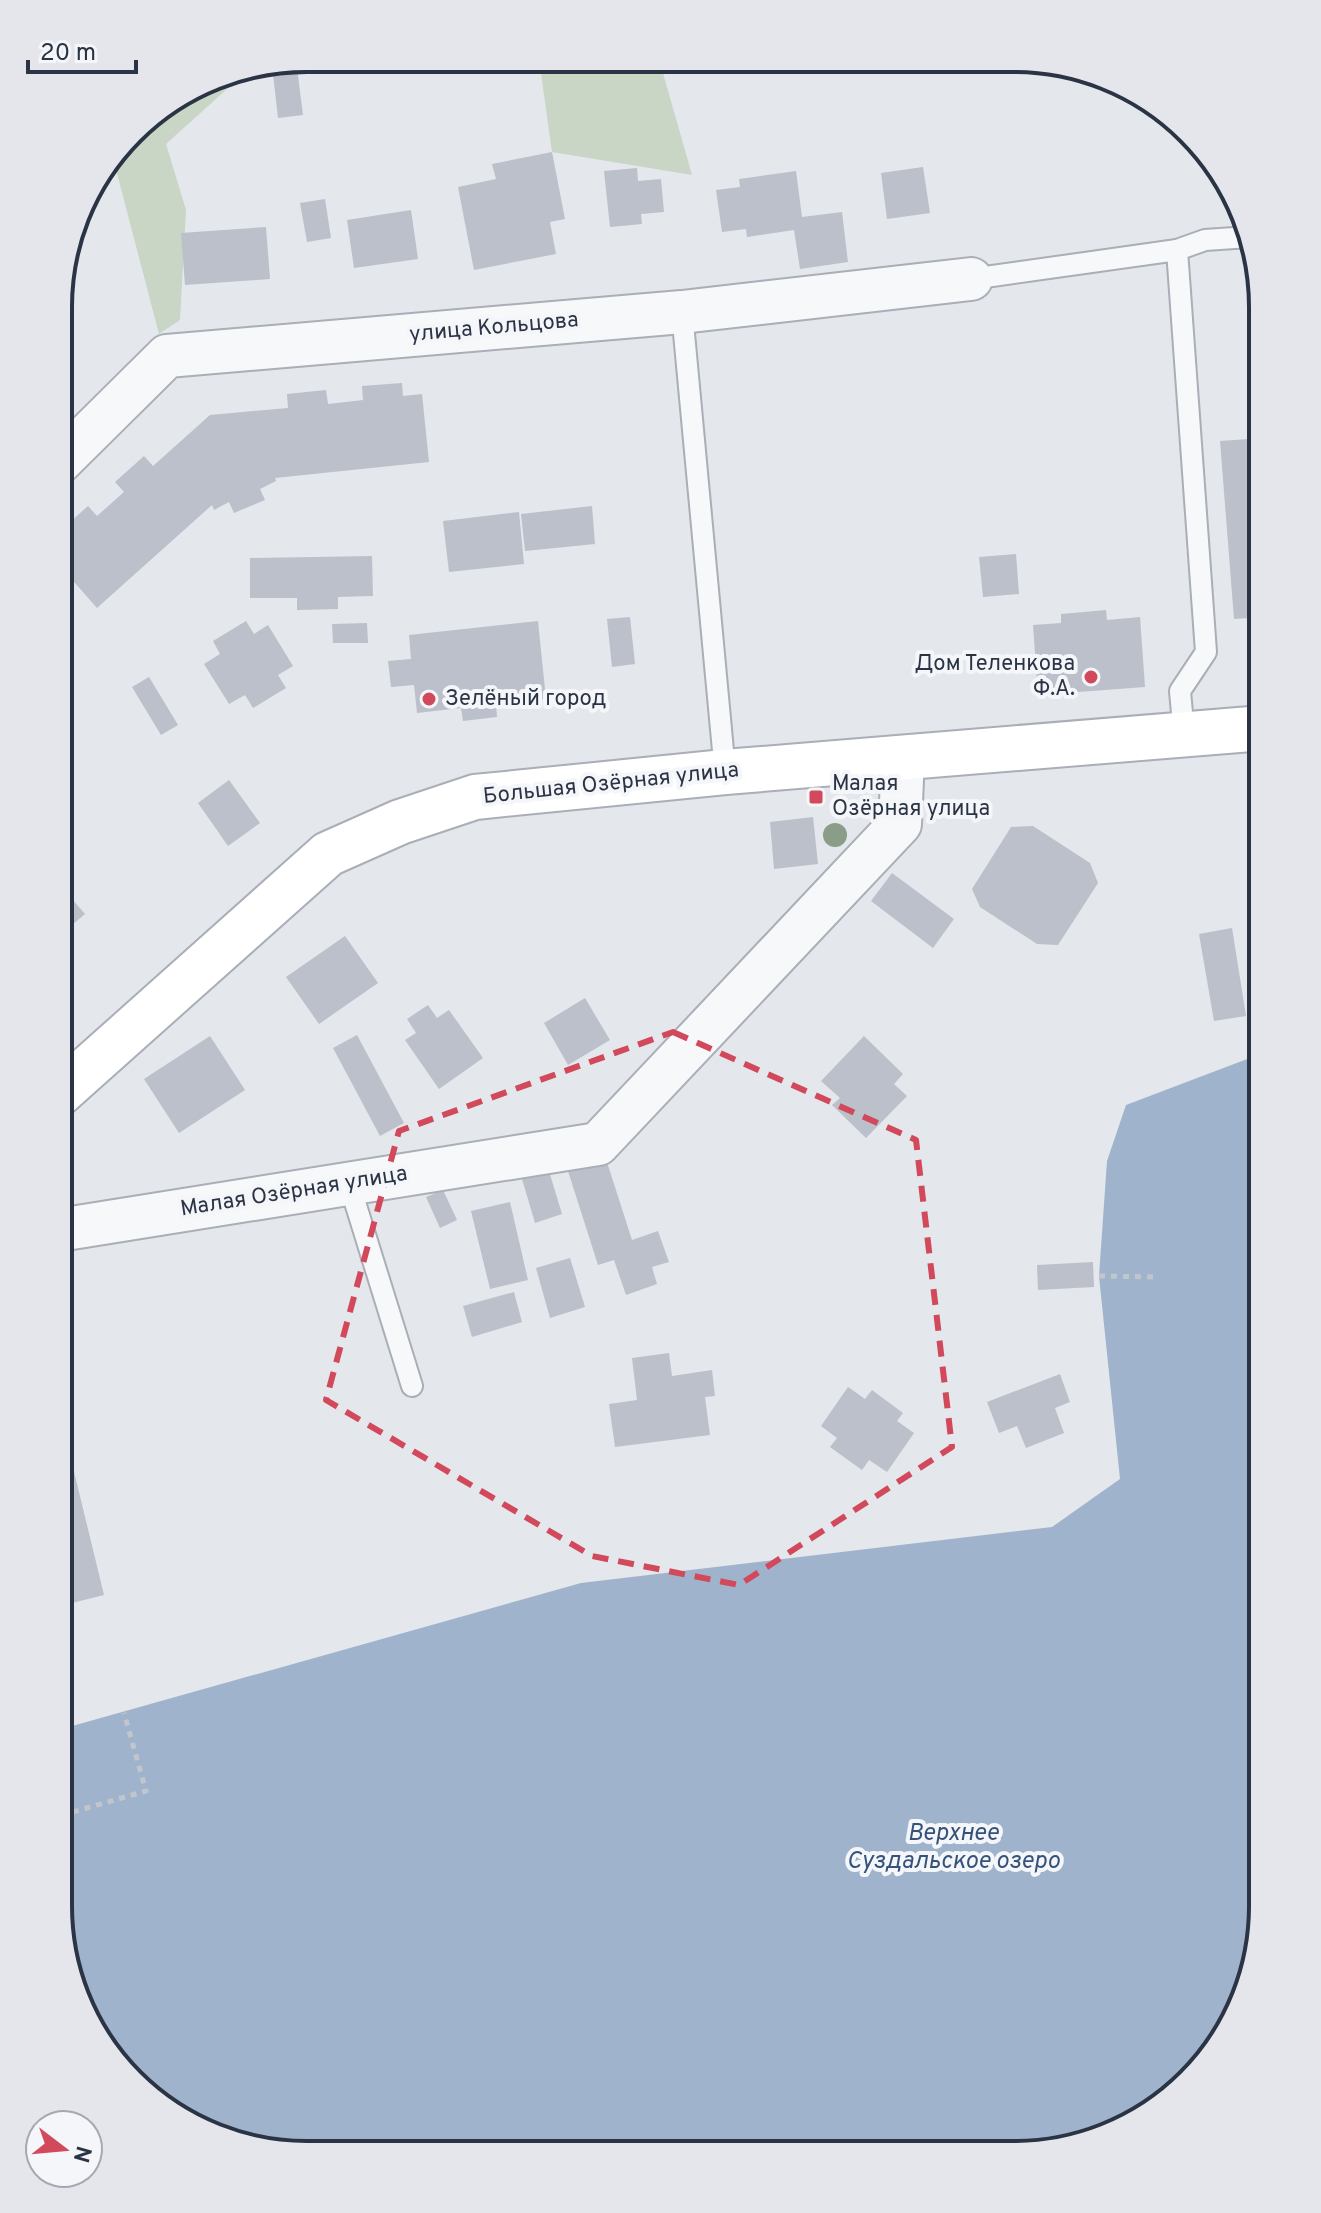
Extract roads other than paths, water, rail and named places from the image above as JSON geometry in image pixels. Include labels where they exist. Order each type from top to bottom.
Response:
[{"type":"street","name":"улица Кольцова","points":[[72,450],[167,356],[682,312],[971,279]]},
{"type":"street","name":"Большая Озёрная улица","points":[[72,1082],[328,854],[400,822],[475,797],[725,772],[1249,729]]},
{"type":"street","name":"Малая Озёрная улица","points":[[72,1228],[598,1144],[900,824],[903,758]]},
{"type":"lane","points":[[971,279],[1177,250],[1205,240],[1238,238]]},
{"type":"lane","points":[[1177,250],[1206,652],[1180,691],[1184,735]]},
{"type":"lane","points":[[682,312],[725,772]]},
{"type":"lane","points":[[349,1183],[412,1386]]},
{"type":"water","name":"Верхнее Суздальское озеро","points":[[1249,1058],[1248,1921],[1244,1952],[1231,1996],[1200,2049],[1180,2072],[1157,2092],[1104,2123],[1044,2139],[307,2141],[246,2133],[217,2123],[164,2092],[141,2072],[104,2023],[84,1981],[77,1952],[72,1906],[72,1726],[581,1583],[1052,1527],[1120,1479],[1099,1276],[1107,1161],[1126,1105]]},
{"type":"place","name":"Дом Теленкова Ф.А.","points":[[1091,677]]},
{"type":"place","name":"Зелёный город","points":[[429,699]]},
{"type":"place","name":"Малая Озёрная улица","points":[[816,797]]}]
